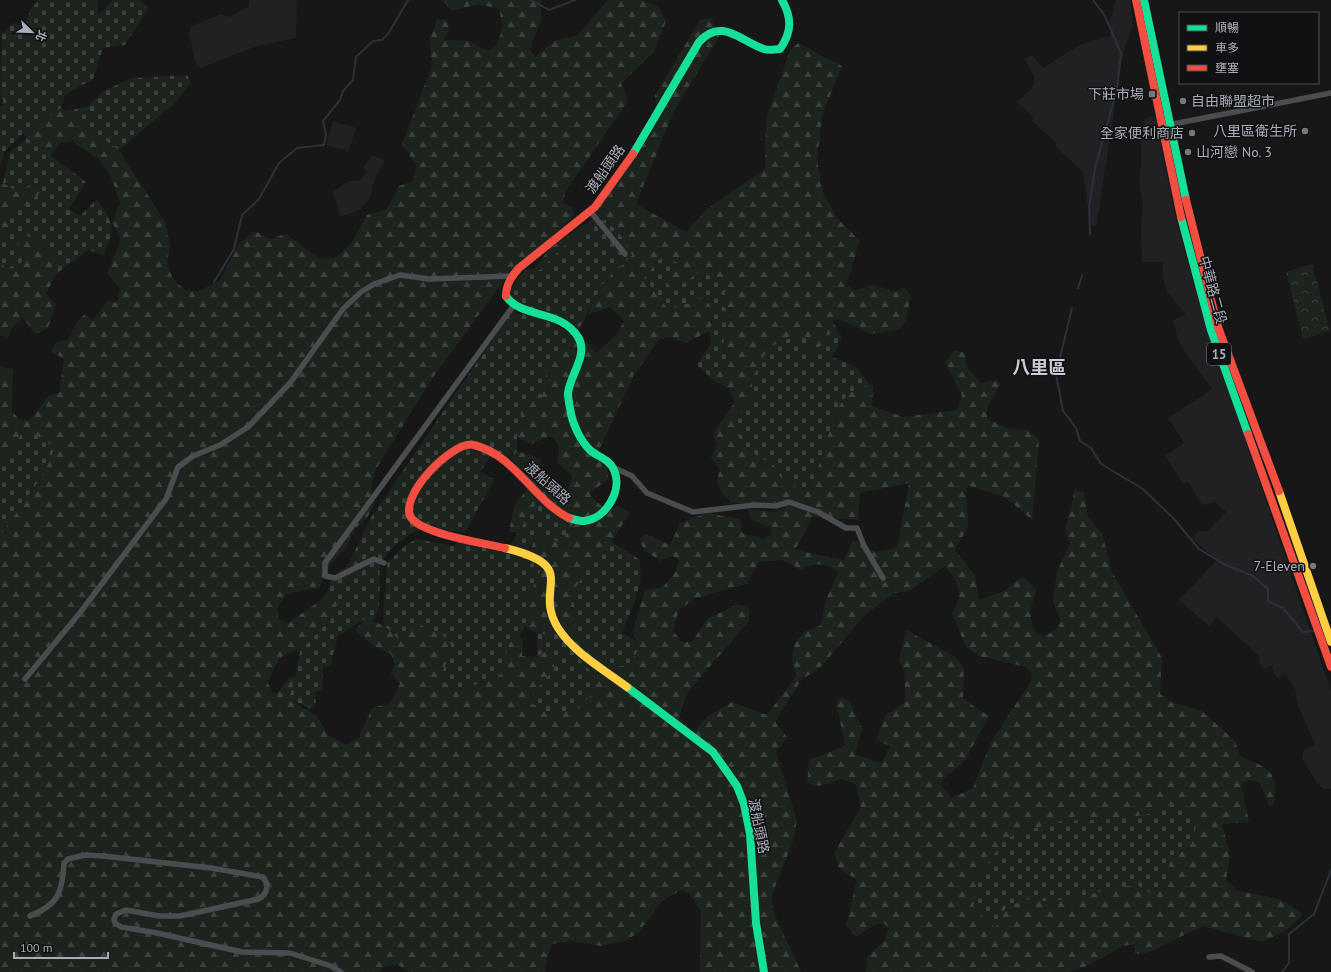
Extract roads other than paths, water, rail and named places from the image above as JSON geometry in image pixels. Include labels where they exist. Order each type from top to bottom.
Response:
[{"type":"street","name":"渡船頭路","points":[[514,305],[506,296],[506,289],[518,269],[590,211],[616,180],[659,113],[699,42],[706,33],[720,30],[766,50],[780,49],[787,39],[791,18],[782,0]]},
{"type":"street","name":"中華路二段","points":[[1136,0],[1166,125],[1218,327],[1289,517],[1331,642]]},
{"type":"street","name":"中華路二段","points":[[1144,0],[1184,229],[1211,330],[1331,668]]},
{"type":"street","points":[[1166,125],[1331,93]]},
{"type":"street","points":[[590,211],[625,254]]},
{"type":"street","points":[[25,679],[79,614],[166,499],[178,467],[193,456],[220,445],[248,427],[290,383],[343,308],[361,292],[374,284],[400,275],[429,279],[514,276]]},
{"type":"street","points":[[384,563],[374,559],[335,578],[325,576],[325,564],[514,305],[551,317],[572,330],[579,338],[581,341],[581,352],[568,395],[571,413],[585,445],[595,454],[611,462],[615,468],[632,476],[647,493],[693,512],[754,505],[776,506],[789,502],[818,512],[846,528],[857,528],[864,546],[883,578]]},
{"type":"street","name":"渡船頭路","points":[[615,468],[616,479],[614,494],[610,504],[603,514],[592,520],[580,521],[568,518],[558,511],[542,497],[527,480],[491,452],[472,444],[462,446],[435,466],[414,492],[410,502],[410,513],[413,521],[425,528],[503,547],[535,557],[548,565],[552,574],[551,611],[557,628],[573,647],[713,752],[737,786],[744,804],[750,834],[756,922],[764,972]]},
{"type":"street","points":[[30,916],[54,903],[58,898],[62,885],[64,863],[68,859],[85,855],[176,864],[263,877],[267,882],[267,889],[265,895],[259,899],[180,916],[159,916],[126,910],[116,914],[114,919],[115,923],[121,927],[157,933],[242,952],[290,953],[332,966],[341,972]]},
{"type":"street","points":[[1209,957],[1221,956],[1252,972]]},
{"type":"waterway","points":[[214,282],[234,249],[242,215],[259,199],[279,163],[297,148],[324,145],[326,134],[323,121],[340,100],[343,91],[353,80],[356,57],[373,41],[382,40],[388,34],[408,0]]},
{"type":"waterway","points":[[531,0],[549,10],[575,0]]},
{"type":"waterway","points":[[1090,234],[1089,206],[1096,164],[1117,89],[1121,53],[1105,16],[1093,0]]},
{"type":"waterway","points":[[1078,288],[1082,276]]},
{"type":"waterway","points":[[1072,308],[1056,374],[1063,411],[1076,428],[1080,441],[1091,448],[1101,464],[1143,489],[1175,520],[1199,549],[1222,563],[1253,576],[1268,589],[1268,601],[1283,608],[1303,632],[1314,631]]},
{"type":"waterway","points":[[1282,972],[1289,963],[1289,934],[1314,914],[1331,870]]},
{"type":"place","name":"下莊市場","points":[[1152,94]]},
{"type":"place","name":"自由聯盟超市","points":[[1183,101]]},
{"type":"place","name":"八里區衛生所","points":[[1305,131]]},
{"type":"place","name":"全家便利商店","points":[[1192,133]]},
{"type":"place","name":"山河戀 No. 3","points":[[1188,152]]},
{"type":"place","name":"7-Eleven","points":[[1313,566]]},
{"type":"district","name":"八里區","points":[[1039,368]]}]
